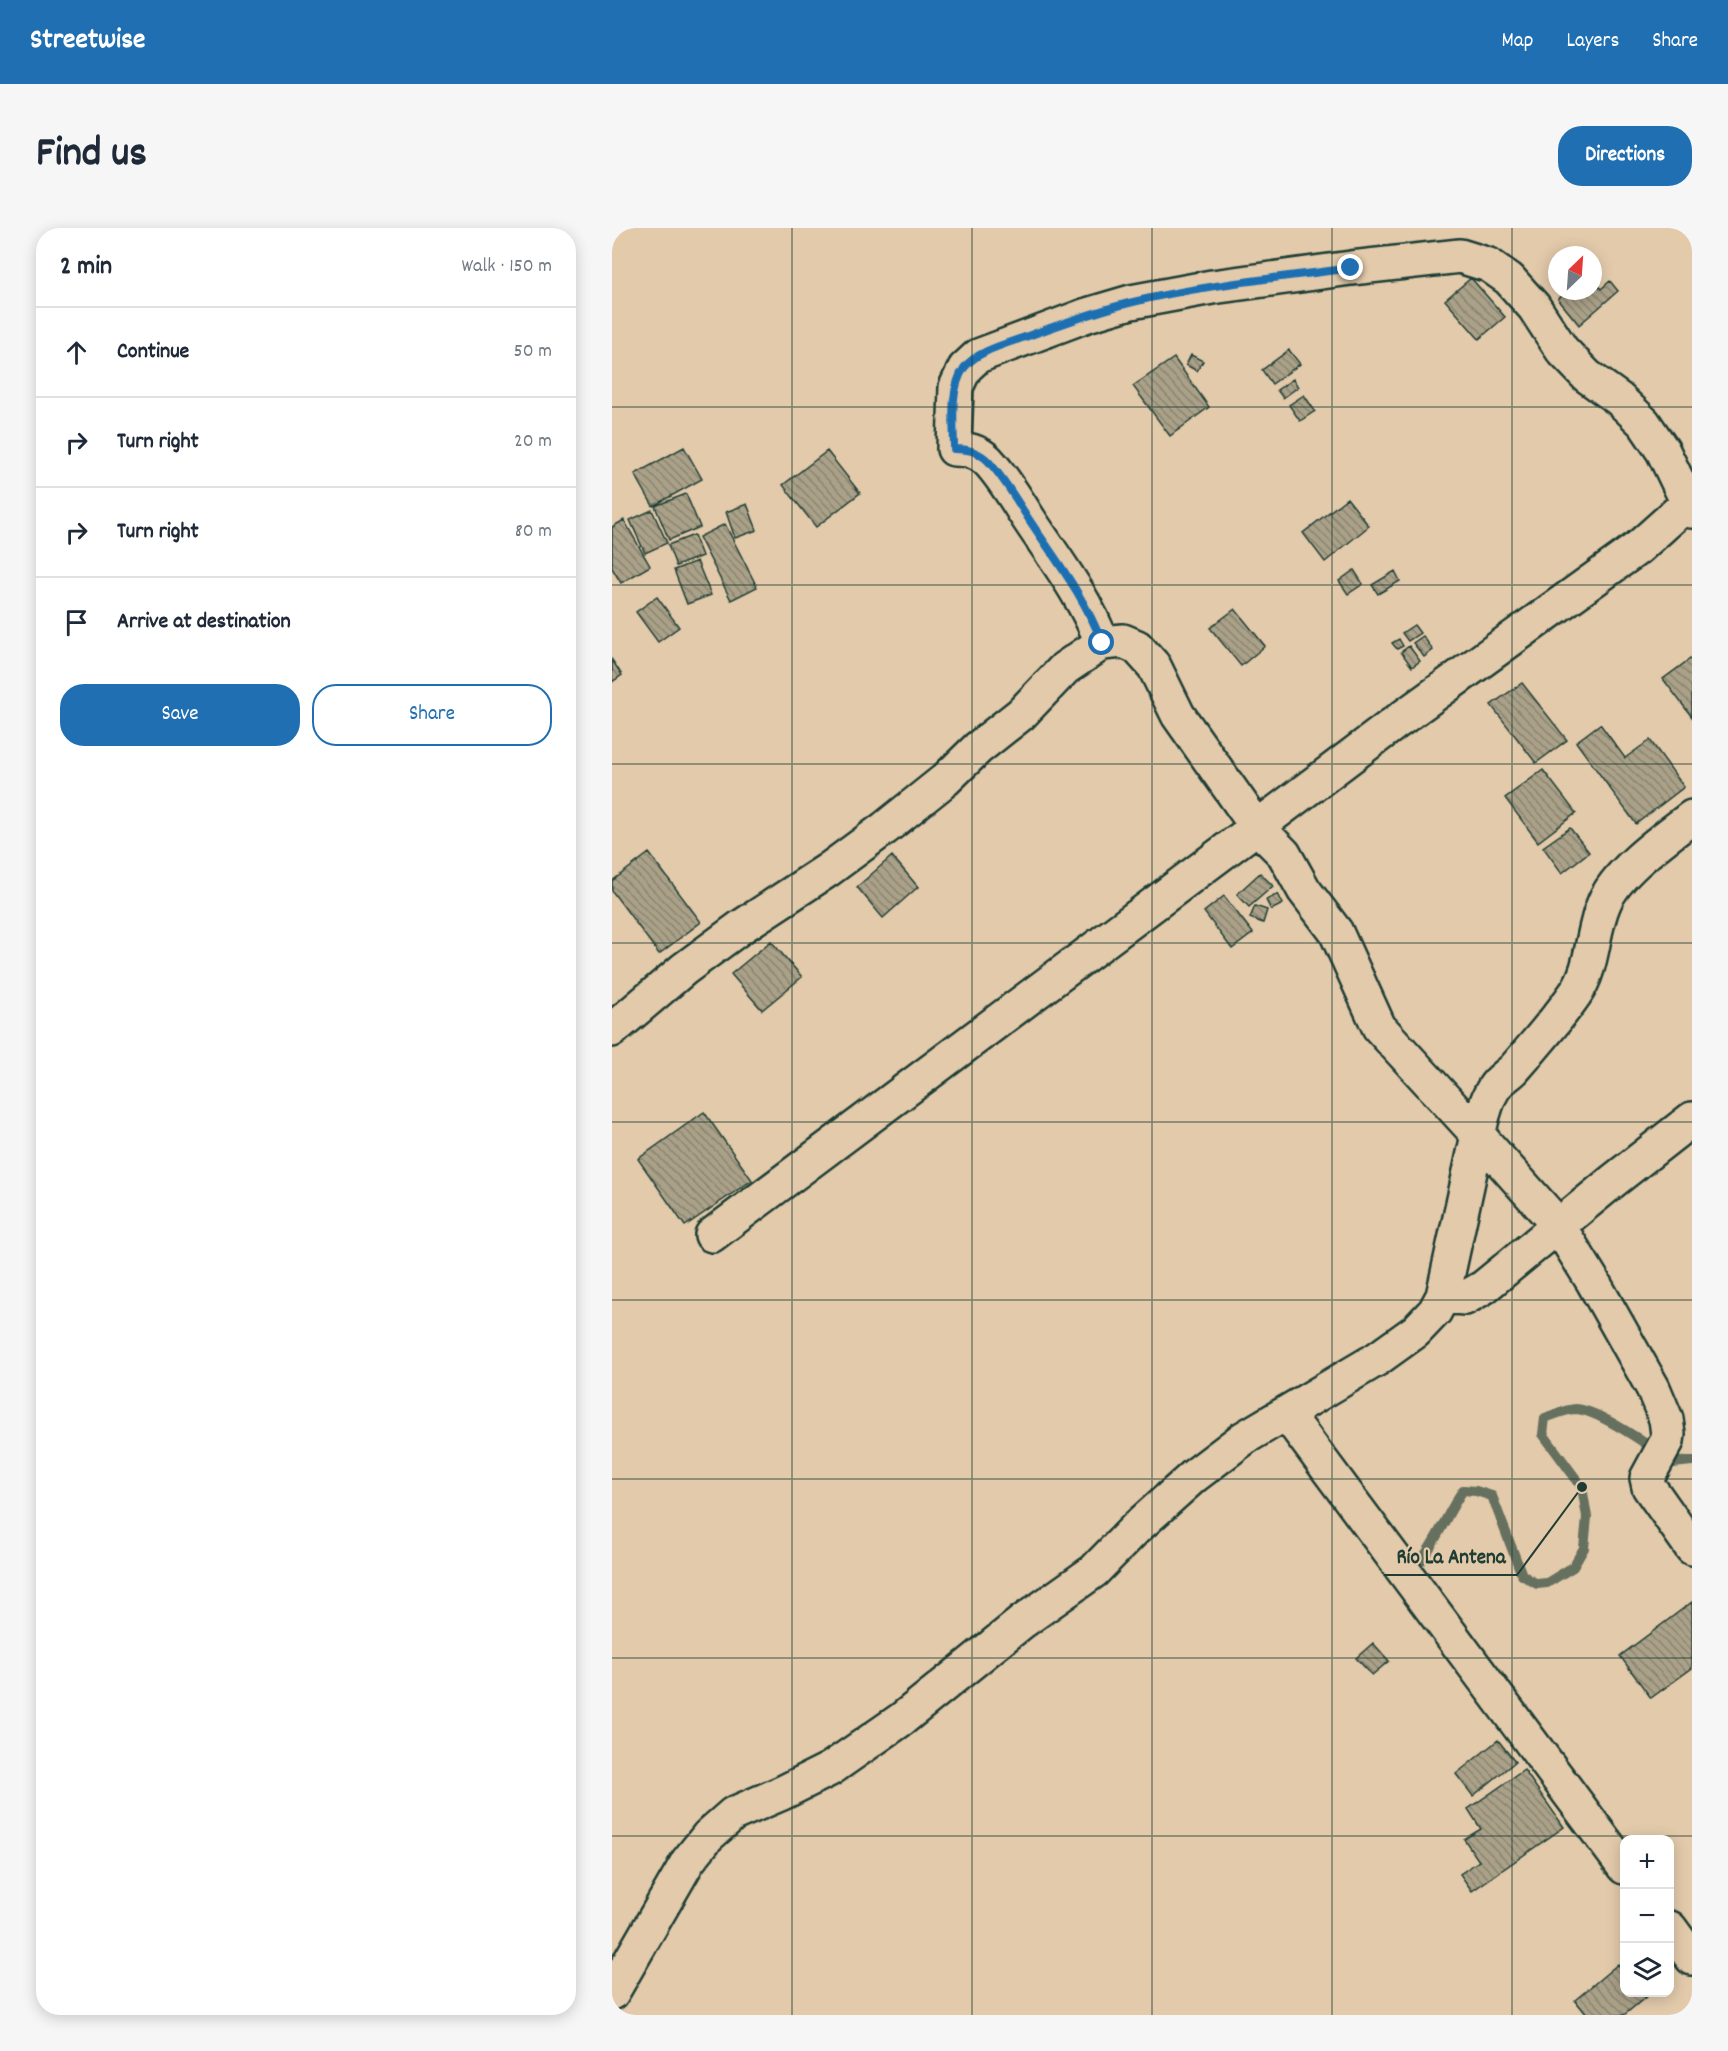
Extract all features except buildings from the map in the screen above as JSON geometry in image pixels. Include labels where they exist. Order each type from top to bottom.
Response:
[{"type":"street","points":[[712,1235],[1395,723],[1639,547],[1690,507],[1663,451],[1644,423],[1619,399],[1587,376],[1562,350],[1534,307],[1509,279],[1488,265],[1460,256],[1432,258],[1212,287],[1131,302],[1087,315],[978,356],[965,368],[956,387],[954,449],[970,450],[986,459],[998,474],[1059,564],[1095,624],[1102,643]]},
{"type":"street","points":[[612,1030],[684,969],[731,934],[828,870],[885,828],[1021,714],[1065,668],[1102,643],[1123,640],[1137,647],[1154,666],[1178,715],[1257,827],[1284,854],[1304,890],[1336,933],[1380,1027],[1558,1225],[1653,1388],[1666,1419],[1667,1441],[1647,1478],[1649,1487],[1692,1548]]},
{"type":"street","points":[[612,1993],[688,1861],[708,1836],[733,1814],[783,1793],[830,1769],[902,1719],[1022,1622],[1094,1571],[1136,1528],[1194,1476],[1244,1438],[1377,1359],[1416,1331],[1435,1311],[1443,1296],[1485,1105],[1495,1087],[1576,993],[1586,976],[1597,922],[1605,901],[1622,877],[1650,849],[1692,817]]},
{"type":"street","points":[[1443,1296],[1465,1298],[1484,1287],[1692,1119]]},
{"type":"street","points":[[1286,1413],[1620,1862]]},
{"type":"street","points":[[1674,1933],[1692,1958]]},
{"type":"waterway","points":[[1420,1562],[1463,1490],[1492,1496],[1522,1575],[1537,1584],[1547,1583],[1573,1567],[1584,1548],[1587,1517],[1582,1487],[1543,1434],[1545,1418],[1572,1409],[1586,1411],[1626,1431],[1673,1463],[1692,1461]]},
{"type":"place","name":"Río La Antena","points":[[1582,1487]]},
{"type":"route","points":[[1102,643],[1095,624],[1059,564],[1003,481],[986,459],[970,450],[954,449],[956,387],[965,368],[978,356],[1006,344],[1131,302],[1212,287],[1351,268]]}]
